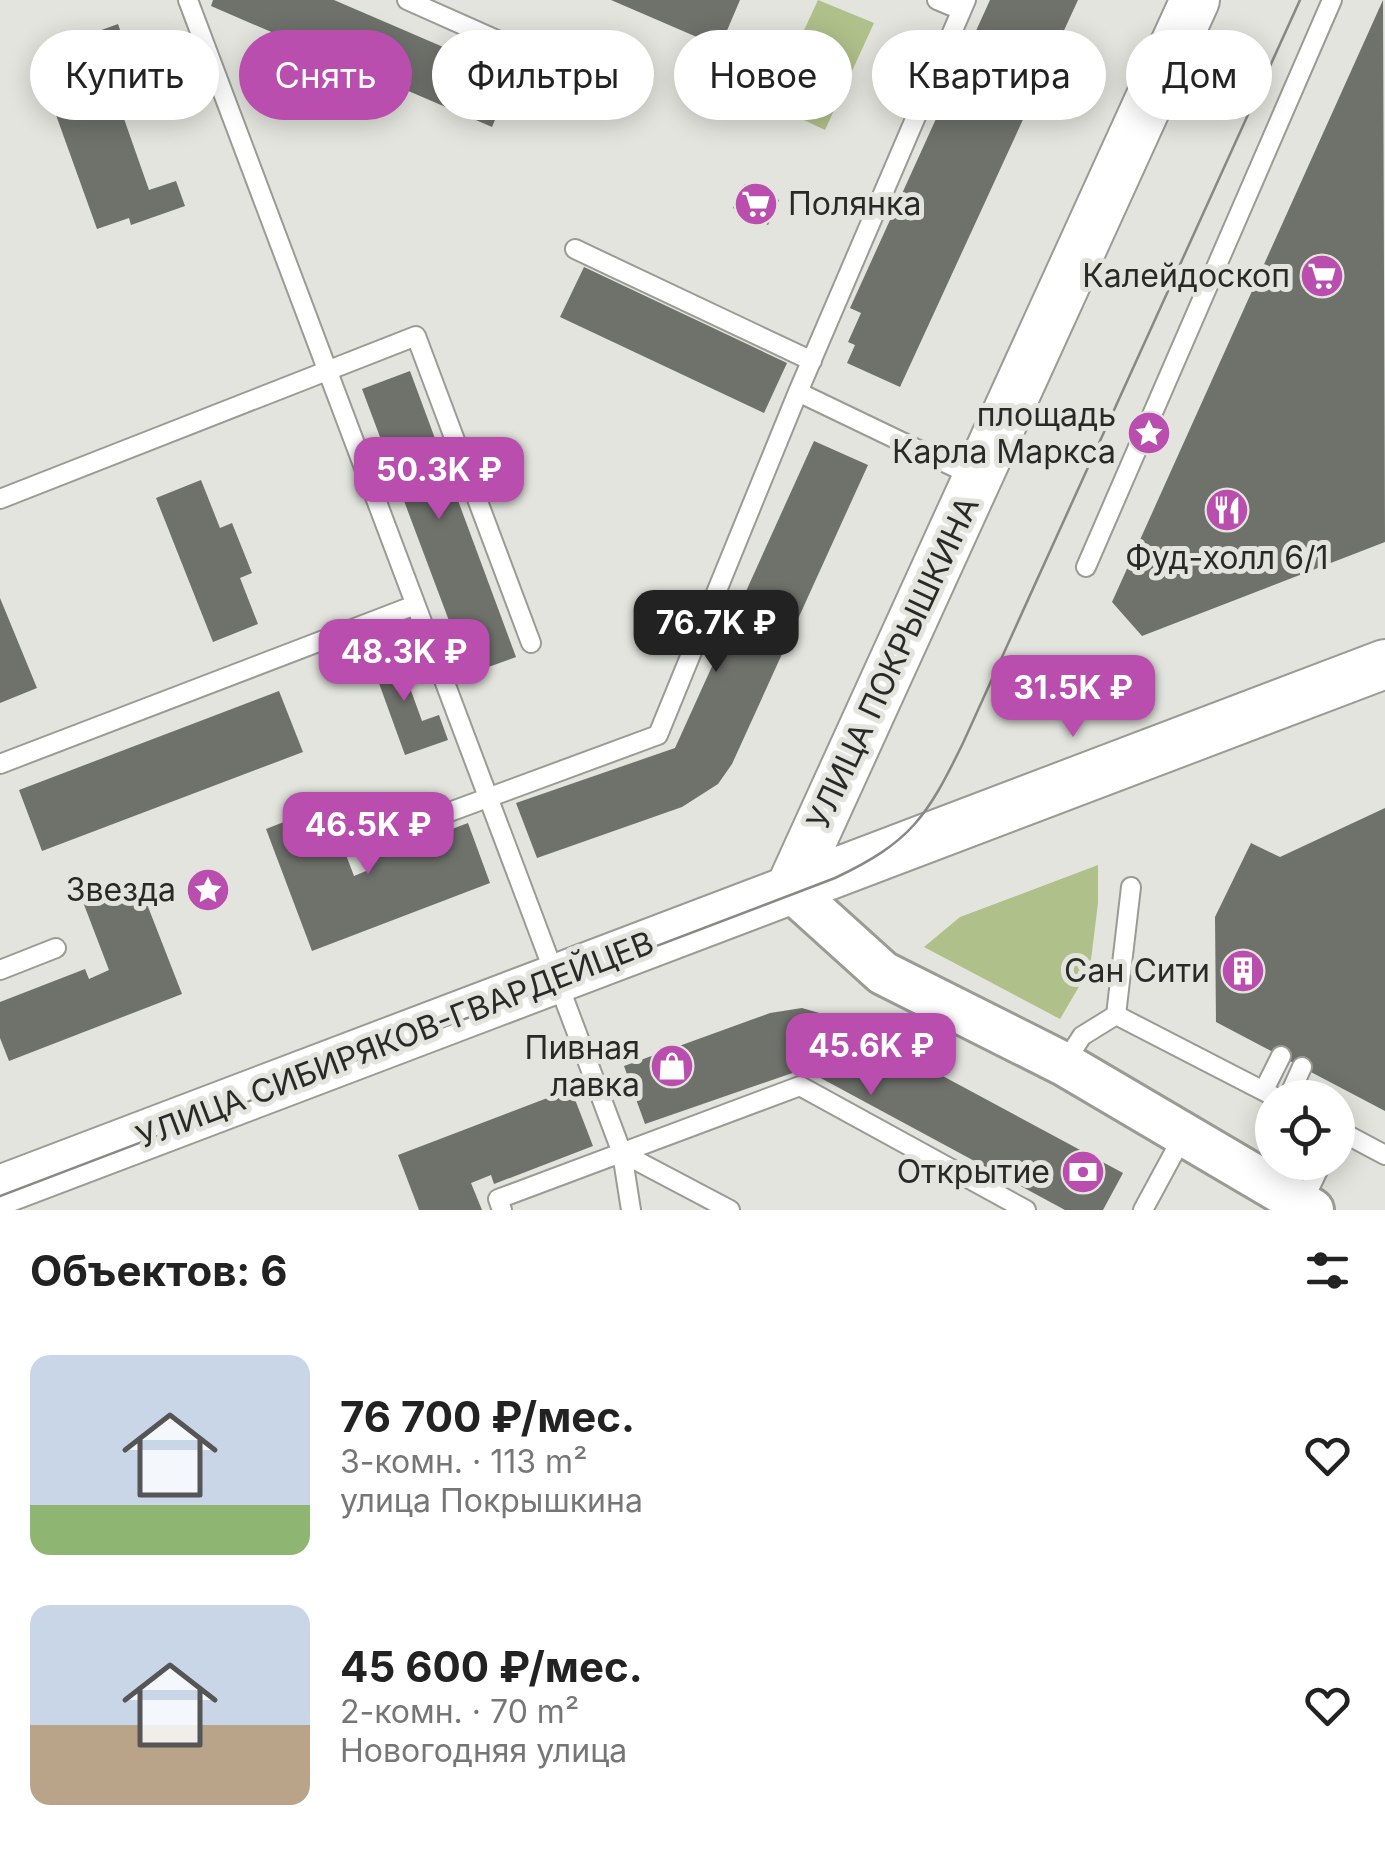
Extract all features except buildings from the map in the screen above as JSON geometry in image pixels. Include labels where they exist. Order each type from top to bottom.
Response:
[{"type":"main road","name":"УЛИЦА ПОКРЫШКИНА","points":[[790,890],[1195,0]]},
{"type":"main road","points":[[790,890],[1385,664]]},
{"type":"main road","name":"УЛИЦА СИБИРЯКОВ-ГВАРДЕЙЦЕВ","points":[[0,1190],[790,890]]},
{"type":"street","points":[[790,890],[883,973],[1064,1064],[1306,1207]]},
{"type":"lane","points":[[188,0],[622,1153],[631,1210]]},
{"type":"lane","points":[[408,0],[474,30]]},
{"type":"lane","points":[[360,845],[658,735],[798,392],[964,5],[937,0]]},
{"type":"lane","points":[[1086,567],[1332,0]]},
{"type":"lane","points":[[575,250],[812,360]]},
{"type":"lane","points":[[0,500],[416,336],[530,642]]},
{"type":"lane","points":[[798,392],[978,478]]},
{"type":"lane","points":[[0,764],[415,606]]},
{"type":"lane","points":[[1116,1016],[1131,887]]},
{"type":"lane","points":[[0,970],[56,948]]},
{"type":"lane","points":[[1064,1064],[1082,1036],[1116,1016]]},
{"type":"lane","points":[[1116,1016],[1255,1086]]},
{"type":"lane","points":[[1275,1080],[1282,1056]]},
{"type":"lane","points":[[1296,1080],[1302,1067]]},
{"type":"lane","points":[[502,1210],[498,1199],[800,1086],[1026,1210]]},
{"type":"lane","points":[[1143,1210],[1183,1136]]},
{"type":"lane","points":[[1355,1139],[1385,1156]]},
{"type":"lane","points":[[622,1153],[730,1210]]},
{"type":"lane","points":[[1306,1207],[1316,1180]]},
{"type":"green space","points":[[818,0],[874,23],[852,71],[852,30],[804,30]]},
{"type":"green space","points":[[804,120],[830,120],[825,130]]},
{"type":"green space","points":[[1098,865],[1090,968],[1060,1019],[924,947],[960,917]]},
{"type":"tram line","points":[[0,1196],[835,878],[899,839],[927,809],[963,743],[1300,0]]},
{"type":"place","name":"Полянка","points":[[756,204]]},
{"type":"place","name":"Калейдоскоп","points":[[1322,276]]},
{"type":"place","name":"площадь Карла Маркса","points":[[1149,433]]},
{"type":"place","name":"Фуд-холл 6/1","points":[[1227,510]]},
{"type":"place","name":"Звезда","points":[[208,890]]},
{"type":"place","name":"Сан Сити","points":[[1243,971]]},
{"type":"place","name":"Пивная лавка","points":[[672,1066]]},
{"type":"place","name":"Открытие","points":[[1083,1172]]}]
